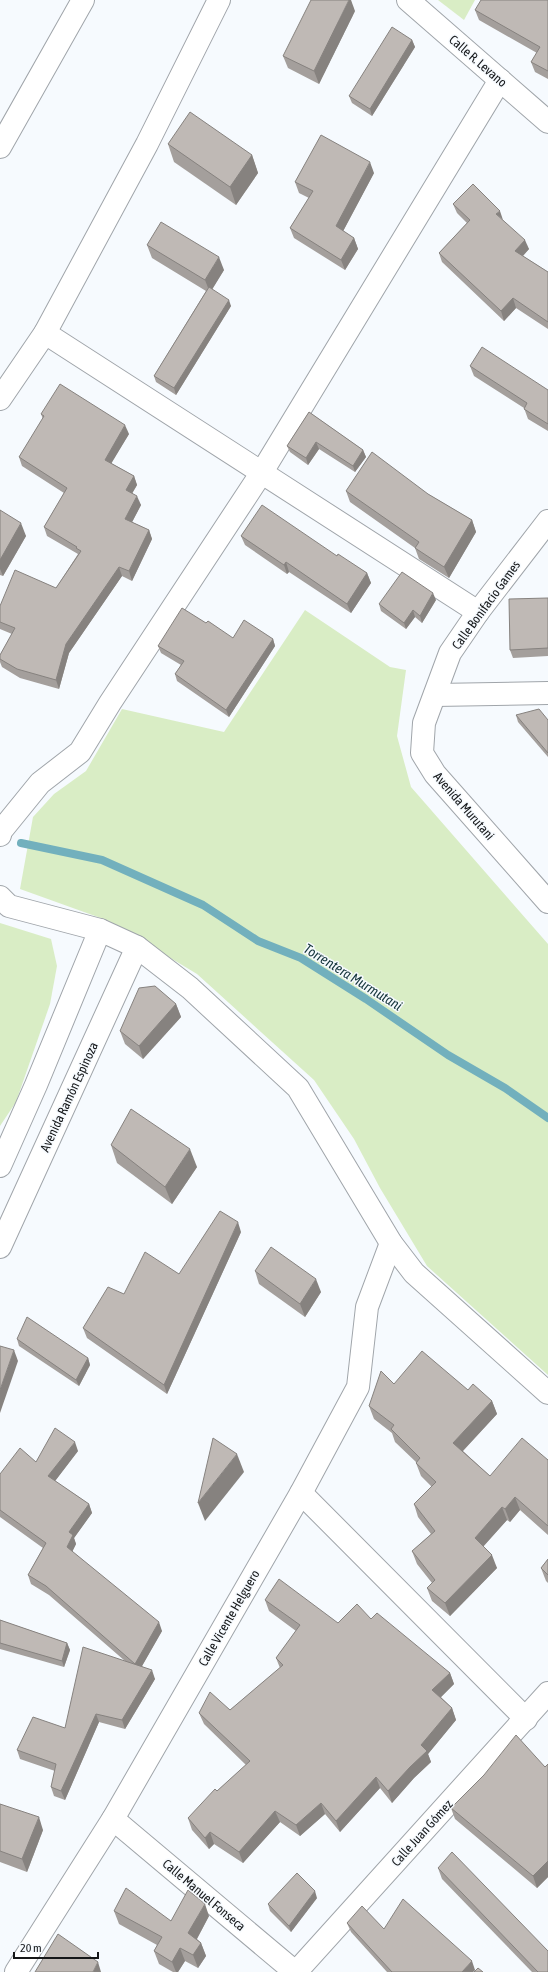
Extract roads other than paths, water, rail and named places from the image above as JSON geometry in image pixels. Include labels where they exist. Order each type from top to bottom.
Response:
[{"type":"street","points":[[0,147],[83,0]]},
{"type":"street","points":[[0,399],[45,333],[148,144],[219,0]]},
{"type":"street","name":"Calle R. Levano","points":[[408,0],[548,122]]},
{"type":"street","points":[[0,836],[1,831],[40,784],[80,752],[110,703],[262,472],[500,80]]},
{"type":"street","points":[[45,333],[478,612]]},
{"type":"street","name":"Calle Bonifacio Games","points":[[435,694],[450,654],[478,612],[548,521]]},
{"type":"street","points":[[435,694],[548,693]]},
{"type":"street","name":"Avenida Murutani","points":[[435,694],[424,723],[422,753],[436,774],[548,902]]},
{"type":"street","points":[[0,897],[9,906],[100,930],[137,947],[190,988],[298,1088],[391,1243],[414,1273],[548,1393]]},
{"type":"street","points":[[0,1166],[36,1085],[100,930]]},
{"type":"street","name":"Avenida Ramón Espinoza","points":[[0,1247],[137,947]]},
{"type":"street","name":"Calle Vicente Helguero","points":[[16,1972],[113,1818],[301,1492],[358,1387],[367,1307],[391,1243]]},
{"type":"street","points":[[301,1492],[526,1718]]},
{"type":"street","name":"Calle Juan Gómez","points":[[296,1972],[548,1693]]},
{"type":"street","name":"Calle Manuel Fonseca","points":[[113,1818],[296,1972]]},
{"type":"waterway","name":"Torrentera Murmutani","points":[[21,843],[102,860],[203,905],[258,941],[301,958],[366,999],[448,1055],[505,1088],[548,1118]]}]
